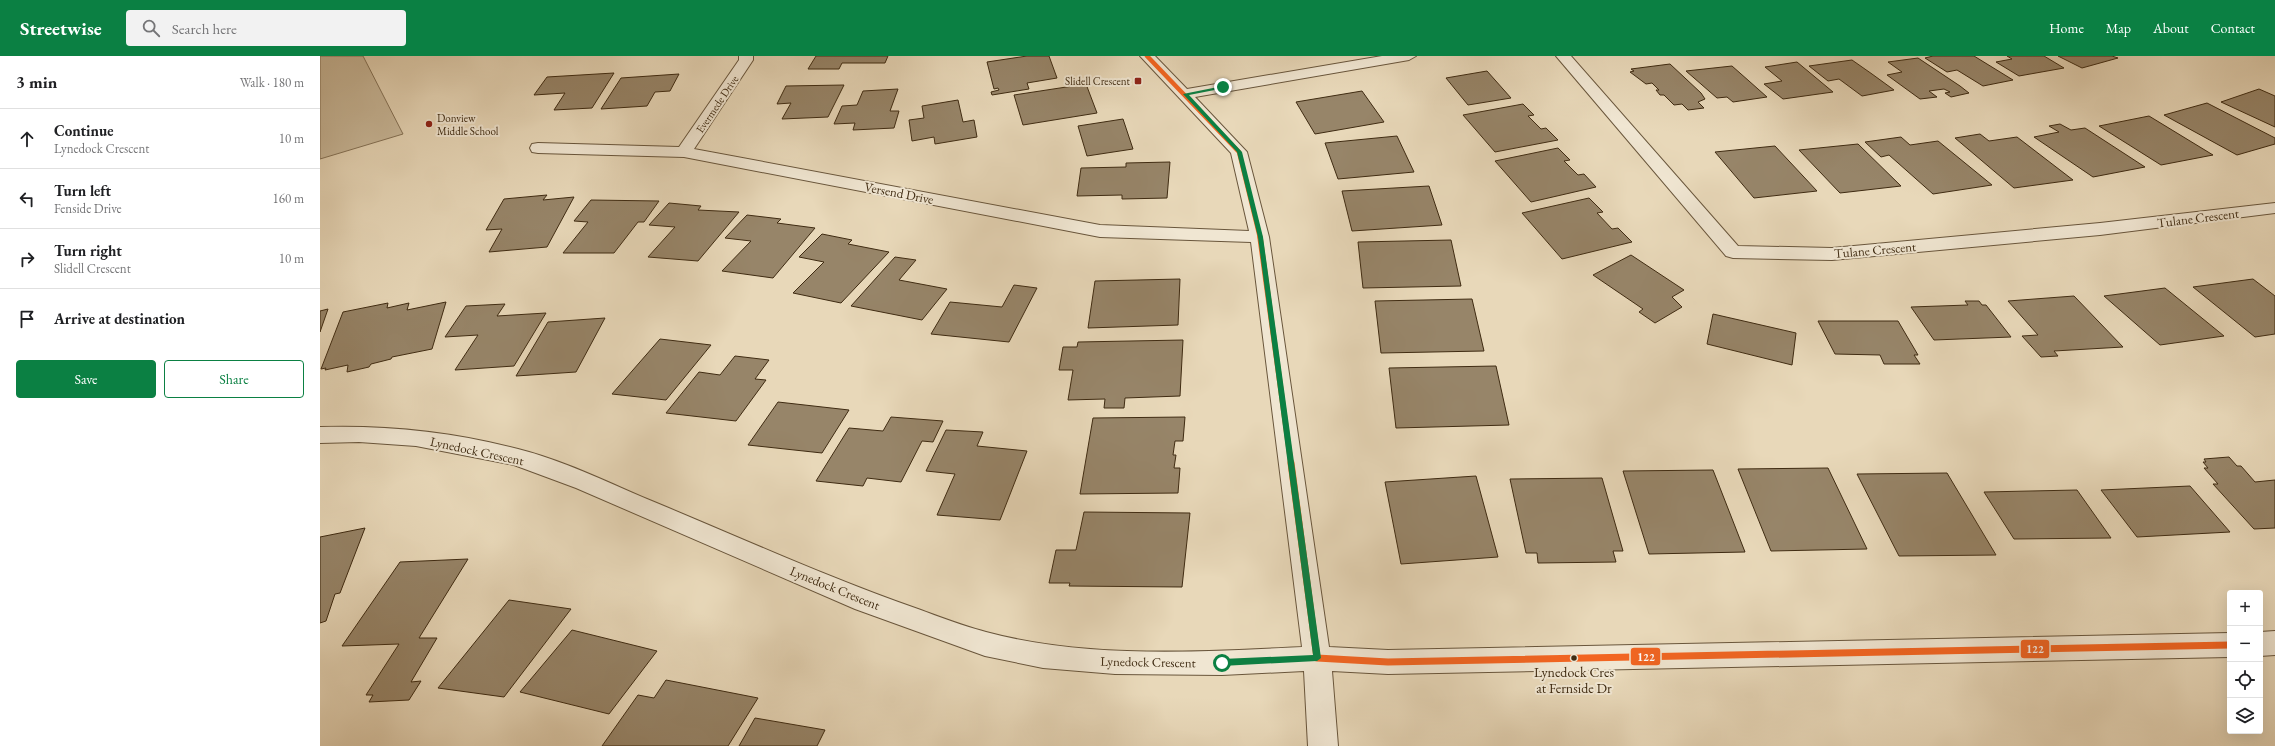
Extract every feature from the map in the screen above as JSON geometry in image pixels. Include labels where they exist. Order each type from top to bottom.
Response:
[{"type":"street","name":"Evermede Drive","points":[[684,152],[746,60],[746,56]]},
{"type":"street","points":[[1147,56],[1239,152],[1260,237],[1317,658],[1323,746]]},
{"type":"street","points":[[1185,94],[1409,56]]},
{"type":"street","name":"Tulane Crescent","points":[[1564,56],[1733,252],[1832,254],[2100,229],[2275,208]]},
{"type":"street","name":"Versend Drive","points":[[538,148],[684,152],[1100,231],[1260,237]]},
{"type":"street","name":"Lynedock Crescent","points":[[320,435],[359,434],[416,438],[517,458],[584,482],[864,601],[985,644],[1043,656],[1115,662],[1222,663],[1317,658],[1388,662],[2227,645]]},
{"type":"street","points":[[2263,644],[2275,643]]},
{"type":"shaded area","points":[[320,56],[363,56],[403,134],[320,159]]},
{"type":"building","points":[[816,56],[888,56],[885,63],[842,63],[839,69],[808,69]]},
{"type":"building","points":[[1027,56],[1049,56],[1057,78],[1027,83],[1029,89],[992,95],[991,92],[999,90],[998,88],[994,89],[987,62]]},
{"type":"building","points":[[1933,56],[1974,56],[2013,80],[1983,86],[1957,70],[1947,72],[1925,58]]},
{"type":"building","points":[[2007,56],[2044,56],[2064,68],[2019,76],[1996,62],[2012,59]]},
{"type":"building","points":[[2058,56],[2112,56],[2118,58],[2082,68]]},
{"type":"building","points":[[1918,58],[1969,93],[1951,97],[1945,93],[1950,92],[1944,89],[1929,91],[1937,97],[1920,99],[1887,75],[1902,72],[1888,62]]},
{"type":"building","points":[[1852,60],[1894,90],[1862,96],[1839,79],[1828,81],[1809,66]]},
{"type":"building","points":[[1797,62],[1833,92],[1783,99],[1764,84],[1782,81],[1765,67]]},
{"type":"building","points":[[1670,64],[1701,93],[1705,99],[1698,102],[1704,108],[1688,110],[1682,104],[1674,105],[1664,95],[1660,95],[1656,90],[1659,90],[1652,83],[1646,84],[1630,72],[1634,71],[1631,69]]},
{"type":"building","points":[[1732,66],[1767,97],[1733,102],[1727,97],[1717,98],[1686,71]]},
{"type":"building","points":[[1487,71],[1511,98],[1468,105],[1446,78]]},
{"type":"building","points":[[614,73],[592,108],[554,110],[565,93],[534,95],[547,77]]},
{"type":"building","points":[[679,74],[670,91],[655,92],[647,106],[601,109],[621,78]]},
{"type":"building","points":[[1086,84],[1097,113],[1023,125],[1014,95]]},
{"type":"building","points":[[844,85],[828,117],[782,119],[791,103],[777,104],[786,86]]},
{"type":"building","points":[[898,89],[890,111],[899,111],[894,128],[853,130],[855,123],[834,124],[842,106],[857,105],[863,91]]},
{"type":"building","points":[[2259,89],[2275,96],[2275,127],[2221,102]]},
{"type":"building","points":[[1362,91],[1384,122],[1315,134],[1296,102]]},
{"type":"building","points":[[958,100],[963,122],[974,120],[977,137],[935,144],[934,137],[912,141],[909,120],[924,118],[922,106]]},
{"type":"building","points":[[2207,103],[2275,138],[2275,144],[2237,155],[2164,115]]},
{"type":"building","points":[[1523,104],[1534,115],[1528,116],[1541,129],[1546,128],[1558,140],[1495,152],[1463,115]]},
{"type":"building","points":[[2149,116],[2213,155],[2161,165],[2099,126]]},
{"type":"building","points":[[1123,119],[1133,149],[1087,156],[1078,126]]},
{"type":"building","points":[[2060,124],[2071,130],[2085,128],[2145,167],[2093,177],[2034,137],[2059,132],[2049,126]]},
{"type":"building","points":[[1980,134],[1989,141],[2017,137],[2073,180],[2014,188],[1955,138]]},
{"type":"building","points":[[1397,136],[1414,172],[1338,179],[1325,143]]},
{"type":"building","points":[[1901,137],[1910,145],[1938,141],[1992,185],[1933,194],[1889,155],[1881,157],[1865,142]]},
{"type":"building","points":[[1858,144],[1901,186],[1840,193],[1799,150]]},
{"type":"building","points":[[1775,146],[1817,191],[1754,198],[1715,152]]},
{"type":"building","points":[[1558,148],[1570,160],[1564,161],[1578,175],[1584,174],[1596,187],[1531,202],[1495,161]]},
{"type":"building","points":[[1170,162],[1167,198],[1122,199],[1122,195],[1077,196],[1081,168],[1126,167],[1126,163]]},
{"type":"building","points":[[1429,186],[1442,225],[1352,231],[1342,191]]},
{"type":"building","points":[[547,195],[543,200],[574,197],[547,247],[489,252],[502,229],[486,230],[504,199]]},
{"type":"building","points":[[1589,198],[1603,212],[1597,213],[1612,229],[1618,228],[1632,242],[1562,259],[1522,213]]},
{"type":"building","points":[[591,200],[659,201],[644,222],[638,222],[614,253],[563,253],[588,222],[574,221]]},
{"type":"building","points":[[669,203],[701,206],[698,210],[739,212],[698,261],[648,257],[675,227],[649,225]]},
{"type":"building","points":[[747,215],[781,219],[777,223],[815,228],[773,278],[722,271],[751,241],[725,238]]},
{"type":"building","points":[[822,234],[852,240],[848,244],[889,252],[841,303],[793,293],[824,262],[799,257]]},
{"type":"building","points":[[1451,240],[1461,286],[1363,288],[1358,242]]},
{"type":"building","points":[[1631,255],[1684,290],[1672,297],[1682,307],[1655,323],[1639,312],[1643,309],[1593,275]]},
{"type":"building","points":[[895,257],[916,260],[899,280],[947,289],[922,320],[851,306]]},
{"type":"building","points":[[1180,279],[1178,325],[1088,328],[1095,281]]},
{"type":"building","points":[[2253,279],[2275,296],[2275,334],[2255,337],[2193,287]]},
{"type":"building","points":[[1014,285],[1037,288],[1009,342],[931,334],[950,302],[1002,307]]},
{"type":"building","points":[[2165,288],[2224,336],[2160,345],[2104,296]]},
{"type":"building","points":[[2074,296],[2123,347],[2054,351],[2058,356],[2041,357],[2022,336],[2038,335],[2008,301]]},
{"type":"building","points":[[1472,299],[1484,351],[1381,353],[1375,301]]},
{"type":"building","points":[[1965,301],[1979,301],[1982,305],[1986,305],[2011,337],[1934,340],[1911,307],[1968,305]]},
{"type":"building","points":[[446,302],[432,349],[392,357],[391,359],[371,364],[369,367],[347,372],[348,365],[325,370],[326,368],[321,369],[343,312],[388,303],[387,308],[409,303],[407,310]]},
{"type":"building","points":[[505,304],[497,316],[546,313],[514,366],[455,370],[478,335],[445,337],[466,306]]},
{"type":"building","points":[[328,309],[320,332],[320,311]]},
{"type":"building","points":[[1713,314],[1796,333],[1792,365],[1707,344]]},
{"type":"building","points":[[605,318],[576,372],[516,376],[548,322]]},
{"type":"building","points":[[1818,321],[1898,321],[1918,355],[1914,355],[1920,364],[1884,364],[1880,355],[1835,354]]},
{"type":"building","points":[[660,339],[711,345],[666,400],[612,394]]},
{"type":"building","points":[[1183,340],[1180,396],[1125,398],[1124,408],[1104,408],[1105,399],[1068,400],[1073,370],[1059,370],[1063,347],[1077,347],[1078,342]]},
{"type":"building","points":[[735,356],[769,360],[755,379],[766,380],[736,421],[666,413],[699,372],[720,375]]},
{"type":"building","points":[[1496,366],[1509,425],[1396,428],[1389,368]]},
{"type":"building","points":[[778,402],[849,410],[822,453],[748,445]]},
{"type":"building","points":[[891,417],[943,421],[933,442],[922,441],[901,482],[867,478],[863,486],[816,481],[849,428],[883,431]]},
{"type":"building","points":[[1185,417],[1183,441],[1175,441],[1173,455],[1176,455],[1174,468],[1180,468],[1178,493],[1080,494],[1093,418]]},
{"type":"building","points":[[946,430],[983,432],[977,446],[1027,451],[1000,520],[937,515],[955,474],[926,471]]},
{"type":"building","points":[[2229,457],[2237,466],[2241,466],[2255,482],[2275,480],[2275,528],[2254,529],[2213,484],[2218,484],[2204,468],[2208,468],[2203,462],[2206,462],[2204,459]]},
{"type":"building","points":[[1828,468],[1867,549],[1771,551],[1738,469]]},
{"type":"building","points":[[1713,470],[1745,552],[1649,554],[1623,471]]},
{"type":"building","points":[[1947,473],[1996,555],[1899,556],[1857,474]]},
{"type":"building","points":[[1476,476],[1498,557],[1401,564],[1385,482]]},
{"type":"building","points":[[1602,478],[1623,551],[1613,551],[1616,562],[1538,563],[1537,553],[1526,553],[1510,479]]},
{"type":"building","points":[[2190,486],[2230,532],[2137,537],[2101,490]]},
{"type":"building","points":[[2077,490],[2111,538],[2014,539],[1984,492]]},
{"type":"building","points":[[1084,512],[1190,513],[1182,587],[1069,586],[1070,583],[1049,583],[1056,550],[1076,550]]},
{"type":"building","points":[[365,528],[340,593],[335,594],[326,621],[320,623],[320,537]]},
{"type":"building","points":[[468,559],[419,638],[437,638],[411,682],[421,681],[409,700],[369,702],[373,695],[366,695],[399,644],[342,646],[400,562]]},
{"type":"building","points":[[509,600],[571,609],[504,697],[438,688]]},
{"type":"building","points":[[572,630],[657,651],[609,714],[520,692]]},
{"type":"building","points":[[666,680],[758,698],[728,746],[602,746],[638,695],[654,698]]},
{"type":"building","points":[[755,718],[825,730],[817,746],[739,746]]},
{"type":"transit line","name":"122","points":[[1147,56],[1239,152],[1260,237],[1317,658],[1388,662],[2227,645]]},
{"type":"place","name":"Slidell Crescent","points":[[1138,81]]},
{"type":"place","name":"Donview Middle School","points":[[429,124]]},
{"type":"place","name":"Lynedock Cres at Fernside Dr","points":[[1574,658]]},
{"type":"route","points":[[1222,663],[1317,658],[1260,237],[1239,152],[1185,94],[1223,87]]}]
